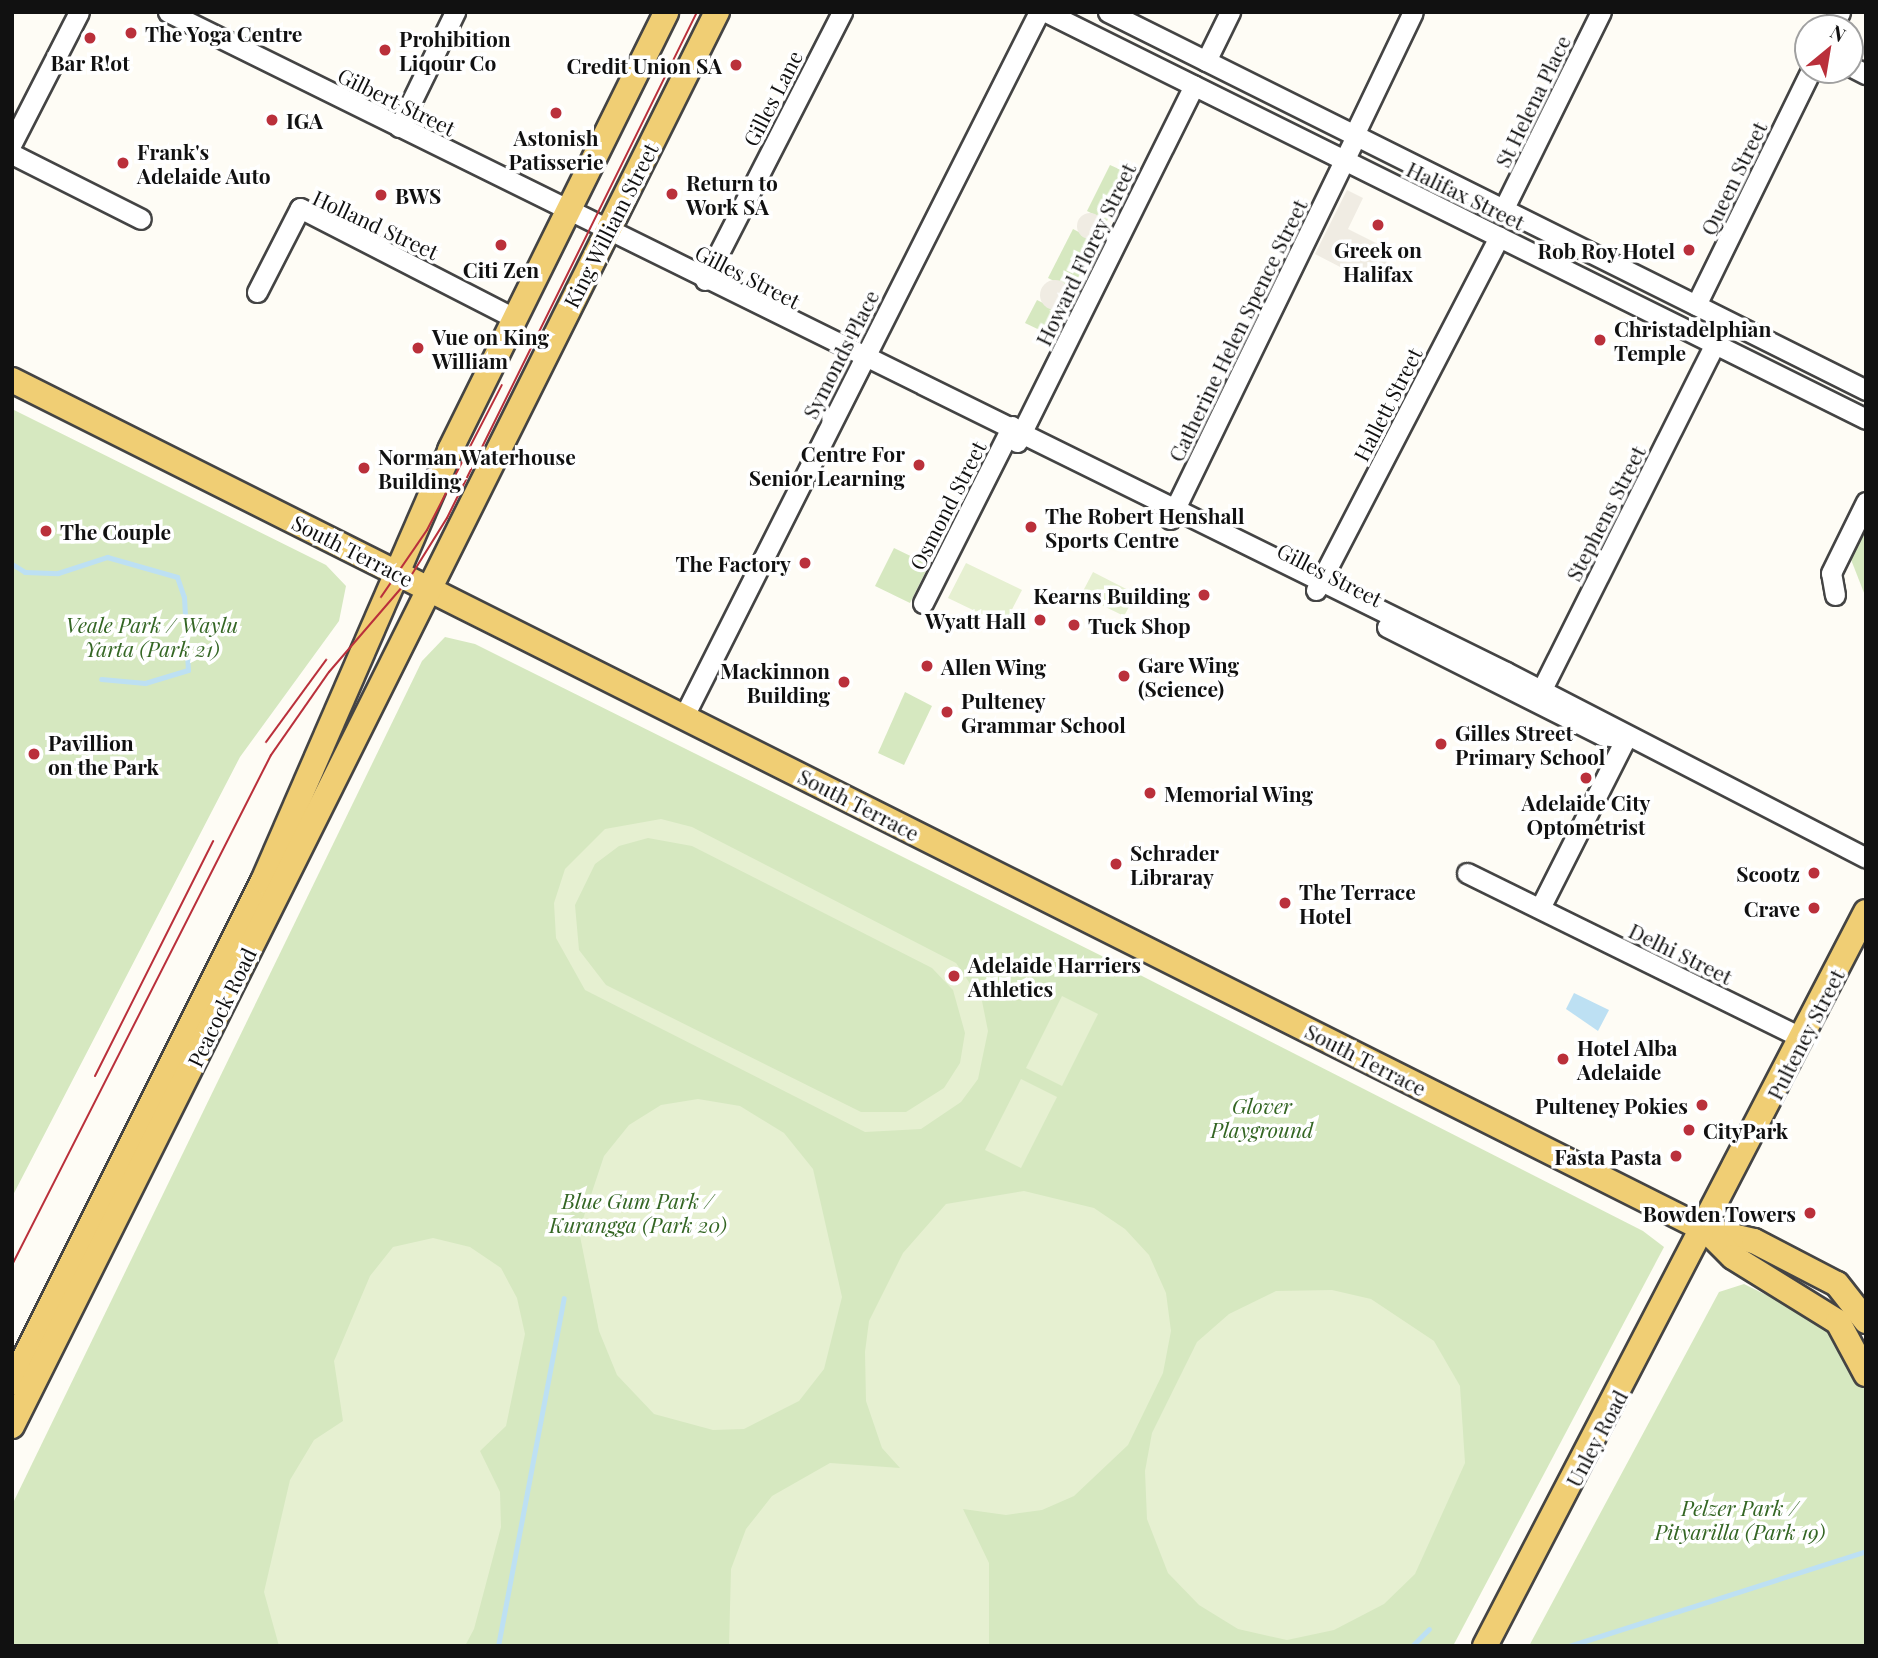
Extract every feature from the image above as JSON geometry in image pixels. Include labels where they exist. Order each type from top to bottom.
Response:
[{"type":"main road","name":"King William Street","points":[[398,573],[514,318],[666,12]]},
{"type":"main road","name":"King William Street","points":[[428,588],[717,12]]},
{"type":"main road","name":"South Terrace","points":[[12,380],[1706,1230],[1754,1241],[1837,1284]]},
{"type":"main road","name":"Peacock Road","points":[[12,1426],[175,1078],[398,573]]},
{"type":"main road","name":"Peacock Road","points":[[12,1383],[175,1078],[428,588]]},
{"type":"main road","name":"Pulteney Street","points":[[1706,1230],[1866,912]]},
{"type":"main road","name":"South Terrace","points":[[1706,1230],[1738,1261],[1838,1322],[1865,1368]]},
{"type":"main road","name":"Unley Road","points":[[1485,1646],[1706,1230]]},
{"type":"main road","points":[[1837,1284],[1866,1321]]},
{"type":"street","points":[[12,143],[79,12]]},
{"type":"street","name":"Gilbert Street","points":[[168,12],[606,230]]},
{"type":"street","points":[[399,127],[456,12]]},
{"type":"street","name":"Gilles Lane","points":[[705,280],[842,12]]},
{"type":"street","name":"Symonds Place","points":[[684,716],[867,360],[1039,12]]},
{"type":"street","name":"Halifax Street","points":[[1046,12],[1866,419]]},
{"type":"street","name":"Halifax Street","points":[[1108,12],[1866,390]]},
{"type":"street","points":[[1206,61],[1230,12]]},
{"type":"street","name":"Catherine Helen Spence Street","points":[[1173,513],[1344,161],[1413,12]]},
{"type":"street","name":"St Helena Place","points":[[1503,210],[1601,12]]},
{"type":"street","name":"Queen Street","points":[[1696,305],[1804,84]]},
{"type":"street","name":"Howard Florey Street","points":[[1014,434],[1194,85]]},
{"type":"street","points":[[12,154],[141,219]]},
{"type":"street","name":"Holland Street","points":[[257,292],[300,208],[514,318]]},
{"type":"street","name":"Gilles Street","points":[[606,230],[1866,858]]},
{"type":"street","name":"Hallett Street","points":[[1318,586],[1500,237]]},
{"type":"street","name":"Stephens Street","points":[[1539,696],[1727,321]]},
{"type":"street","name":"Osmond Street","points":[[923,603],[1014,434]]},
{"type":"street","points":[[1835,595],[1831,573],[1866,502]]},
{"type":"street","points":[[1540,908],[1626,738]]},
{"type":"street","name":"Delhi Street","points":[[1467,873],[1802,1038]]},
{"type":"street","name":"South Terrace","points":[[1837,1284],[1866,1299]]},
{"type":"green space","points":[[1110,165],[1130,174],[1107,221],[1087,211]]},
{"type":"green space","points":[[1073,229],[1096,241],[1072,290],[1048,278]]},
{"type":"green space","points":[[1037,300],[1061,312],[1050,335],[1025,323]]},
{"type":"green space","name":"Veale Park / Waylu Yarta (Park 21)","points":[[12,409],[326,565],[346,586],[339,621],[240,757],[12,1197]]},
{"type":"green space","points":[[1866,524],[1866,598],[1850,557]]},
{"type":"green space","points":[[894,548],[929,565],[910,603],[875,586]]},
{"type":"green space","points":[[966,563],[1022,590],[1004,625],[948,598]]},
{"type":"green space","points":[[1093,572],[1136,594],[1124,616],[1081,595]]},
{"type":"green space","name":"Blue Gum Park / Kurangga (Park 20)","points":[[445,637],[475,644],[1142,976],[1643,1231],[1664,1247],[1453,1646],[12,1646],[12,1505],[422,661]]},
{"type":"green space","points":[[905,692],[932,706],[904,765],[878,753]]},
{"type":"green space","name":"Adelaide Harriers Athletics","points":[[661,819],[692,827],[956,963],[982,1001],[988,1031],[978,1079],[961,1102],[921,1129],[865,1132],[585,990],[556,938],[554,903],[565,869],[605,829]],"holes":[[[648,838],[692,846],[932,968],[953,990],[965,1033],[960,1063],[944,1088],[906,1112],[861,1112],[606,985],[579,950],[575,905],[595,864],[619,846]]]},
{"type":"green space","points":[[1062,996],[1098,1014],[1062,1086],[1026,1068]]},
{"type":"green space","points":[[1021,1079],[1057,1097],[1021,1168],[985,1150]]},
{"type":"green space","points":[[698,1099],[740,1106],[784,1133],[813,1169],[842,1297],[824,1369],[799,1401],[744,1429],[713,1430],[654,1414],[617,1375],[599,1331],[579,1231],[604,1156],[629,1125],[661,1105]]},
{"type":"green space","points":[[1024,1191],[1094,1208],[1125,1229],[1149,1255],[1166,1293],[1171,1331],[1163,1373],[1128,1445],[1074,1496],[1042,1510],[1006,1515],[963,1509],[989,1563],[989,1646],[729,1646],[731,1569],[746,1529],[772,1496],[830,1463],[900,1468],[882,1448],[866,1401],[865,1352],[869,1321],[903,1253],[946,1204]]},
{"type":"green space","points":[[433,1238],[470,1247],[501,1268],[517,1298],[525,1334],[506,1426],[480,1451],[500,1492],[501,1527],[474,1629],[465,1646],[279,1646],[264,1592],[290,1480],[314,1440],[343,1421],[334,1361],[370,1276],[393,1247]]},
{"type":"green space","name":"Pelzer Park / Pityarilla (Park 19)","points":[[1744,1284],[1821,1322],[1866,1390],[1866,1646],[1529,1646],[1719,1292]]},
{"type":"green space","points":[[1332,1290],[1371,1299],[1434,1341],[1460,1386],[1465,1463],[1415,1574],[1384,1604],[1334,1630],[1287,1640],[1238,1629],[1199,1605],[1168,1573],[1147,1519],[1145,1471],[1152,1433],[1197,1342],[1229,1314],[1276,1291]]},
{"type":"shaded area","points":[[1347,190],[1363,198],[1348,229],[1392,251],[1375,285],[1315,254]]},
{"type":"shaded area","points":[[1090,213],[1099,217],[1103,226],[1099,235],[1090,239],[1081,235],[1077,226],[1081,217]]},
{"type":"shaded area","points":[[1055,280],[1065,285],[1070,295],[1065,305],[1055,310],[1045,305],[1040,295],[1045,285]]},
{"type":"water","points":[[1574,993],[1609,1010],[1598,1031],[1566,1009]]},
{"type":"waterway","points":[[12,564],[25,572],[58,573],[107,557],[177,577],[184,597],[188,670],[145,683],[101,679]]},
{"type":"waterway","points":[[498,1646],[564,1298]]},
{"type":"waterway","points":[[1569,1646],[1866,1551]]},
{"type":"waterway","points":[[1412,1646],[1429,1629]]},
{"type":"tram line","points":[[12,1265],[271,755],[329,672],[409,579],[447,518],[697,12]]},
{"type":"tram line","points":[[381,597],[427,530],[502,385]]},
{"type":"tram line","points":[[266,742],[326,660]]},
{"type":"tram line","points":[[95,1076],[213,841]]},
{"type":"place","name":"The Yoga Centre","points":[[131,33]]},
{"type":"place","name":"Bar R!ot","points":[[90,38]]},
{"type":"place","name":"Prohibition Liqour Co","points":[[385,50]]},
{"type":"place","name":"Credit Union SA","points":[[736,65]]},
{"type":"place","name":"Astonish Patisserie","points":[[556,113]]},
{"type":"place","name":"IGA","points":[[272,120]]},
{"type":"place","name":"Frank's Adelaide Auto","points":[[123,163]]},
{"type":"place","name":"Return to Work SA","points":[[672,194]]},
{"type":"place","name":"BWS","points":[[381,195]]},
{"type":"place","name":"Greek on Halifax","points":[[1378,225]]},
{"type":"place","name":"Citi Zen","points":[[501,245]]},
{"type":"place","name":"Rob Roy Hotel","points":[[1689,250]]},
{"type":"place","name":"Christadelphian Temple","points":[[1600,340]]},
{"type":"place","name":"Vue on King William","points":[[418,348]]},
{"type":"place","name":"Centre For Senior Learning","points":[[919,465]]},
{"type":"place","name":"Norman Waterhouse Building","points":[[364,468]]},
{"type":"place","name":"The Robert Henshall Sports Centre","points":[[1031,527]]},
{"type":"place","name":"The Couple","points":[[46,531]]},
{"type":"place","name":"The Factory","points":[[805,563]]},
{"type":"place","name":"Kearns Building","points":[[1204,595]]},
{"type":"place","name":"Wyatt Hall","points":[[1040,620]]},
{"type":"place","name":"Tuck Shop","points":[[1074,625]]},
{"type":"place","name":"Allen Wing","points":[[927,666]]},
{"type":"place","name":"Gare Wing (Science)","points":[[1124,676]]},
{"type":"place","name":"Mackinnon Building","points":[[844,682]]},
{"type":"place","name":"Pulteney Grammar School","points":[[947,712]]},
{"type":"place","name":"Gilles Street Primary School","points":[[1441,744]]},
{"type":"place","name":"Pavillion on the Park","points":[[34,754]]},
{"type":"place","name":"Adelaide City Optometrist","points":[[1586,778]]},
{"type":"place","name":"Memorial Wing","points":[[1150,793]]},
{"type":"place","name":"Schrader Libraray","points":[[1116,864]]},
{"type":"place","name":"Scootz","points":[[1814,873]]},
{"type":"place","name":"The Terrace Hotel","points":[[1285,903]]},
{"type":"place","name":"Crave","points":[[1814,908]]},
{"type":"place","name":"Adelaide Harriers Athletics","points":[[954,976]]},
{"type":"place","name":"Hotel Alba Adelaide","points":[[1563,1059]]},
{"type":"place","name":"Pulteney Pokies","points":[[1702,1105]]},
{"type":"place","name":"CityPark","points":[[1689,1130]]},
{"type":"place","name":"Fasta Pasta","points":[[1676,1156]]},
{"type":"place","name":"Bowden Towers","points":[[1810,1213]]},
{"type":"park label","name":"Glover Playground","points":[[1262,1117]]}]
